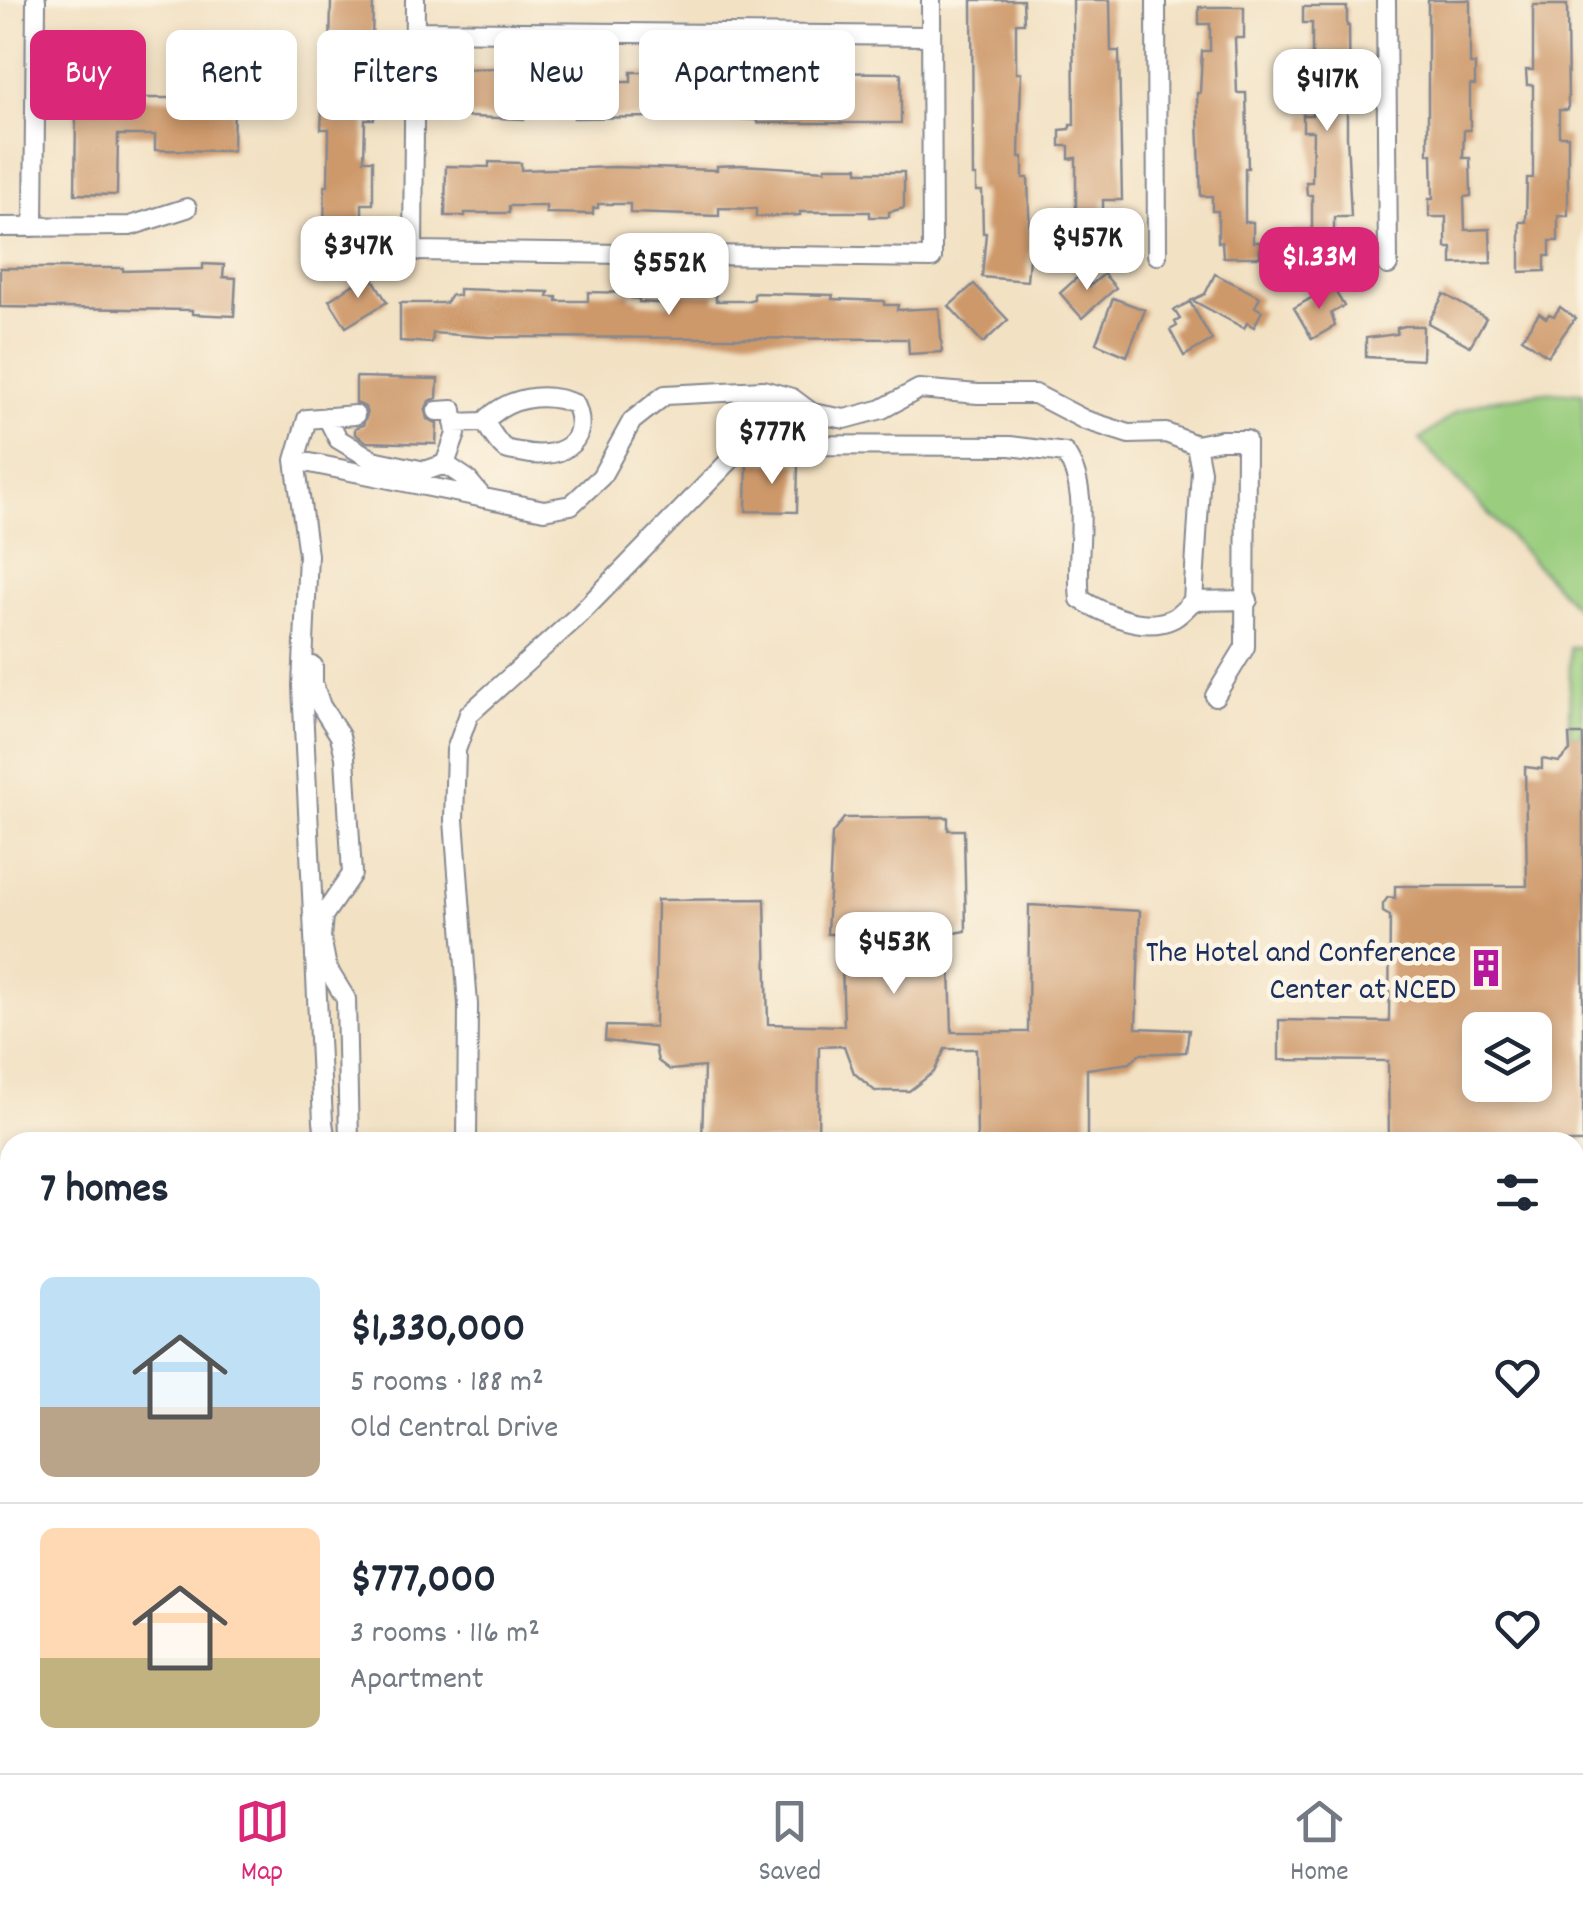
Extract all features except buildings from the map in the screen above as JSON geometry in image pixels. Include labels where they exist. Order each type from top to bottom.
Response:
[{"type":"street","points":[[34,227],[36,0]]},
{"type":"street","points":[[415,0],[415,30]]},
{"type":"street","points":[[414,120],[413,251],[932,258],[931,0]]},
{"type":"street","points":[[1156,0],[1157,255]]},
{"type":"street","points":[[1386,0],[1388,266]]},
{"type":"street","points":[[474,32],[930,36]]},
{"type":"street","points":[[0,227],[130,226],[187,208]]},
{"type":"street","points":[[295,460],[544,510],[571,505],[601,477],[632,421],[665,395],[763,390],[792,398],[812,413],[845,419],[882,409],[918,389],[1035,394],[1085,420],[1128,434],[1166,433],[1196,446],[1220,440],[1246,440],[1245,647],[1215,696]]},
{"type":"street","points":[[454,423],[484,422],[495,410],[537,396],[574,404],[581,419],[568,448],[554,455],[504,448],[484,422]]},
{"type":"street","points":[[437,411],[452,410],[456,434],[445,464]]},
{"type":"street","points":[[324,1132],[302,686],[308,556],[295,460],[307,419],[355,415]]},
{"type":"street","points":[[327,417],[338,438],[373,460],[425,471],[445,464]]},
{"type":"street","points":[[467,1132],[468,1004],[454,820],[456,750],[469,714],[579,614],[739,451],[766,446],[1010,446],[1065,453],[1075,467],[1080,505],[1080,599],[1105,614],[1149,623],[1174,618],[1193,601],[1248,600]]},
{"type":"street","points":[[1193,601],[1202,471],[1196,446]]},
{"type":"street","points":[[445,464],[483,498]]},
{"type":"street","points":[[322,466],[308,483],[315,561],[313,683],[321,706],[340,736],[346,758],[352,874],[323,916],[321,937],[328,968],[346,999],[349,1132]]},
{"type":"green space","points":[[1546,392],[1583,393],[1583,615],[1420,440],[1457,411],[1489,400]]},
{"type":"green space","points":[[1570,647],[1583,647],[1583,735],[1569,735]]},
{"type":"place","name":"The Hotel and Conference Center at NCED","points":[[1486,968]]}]
